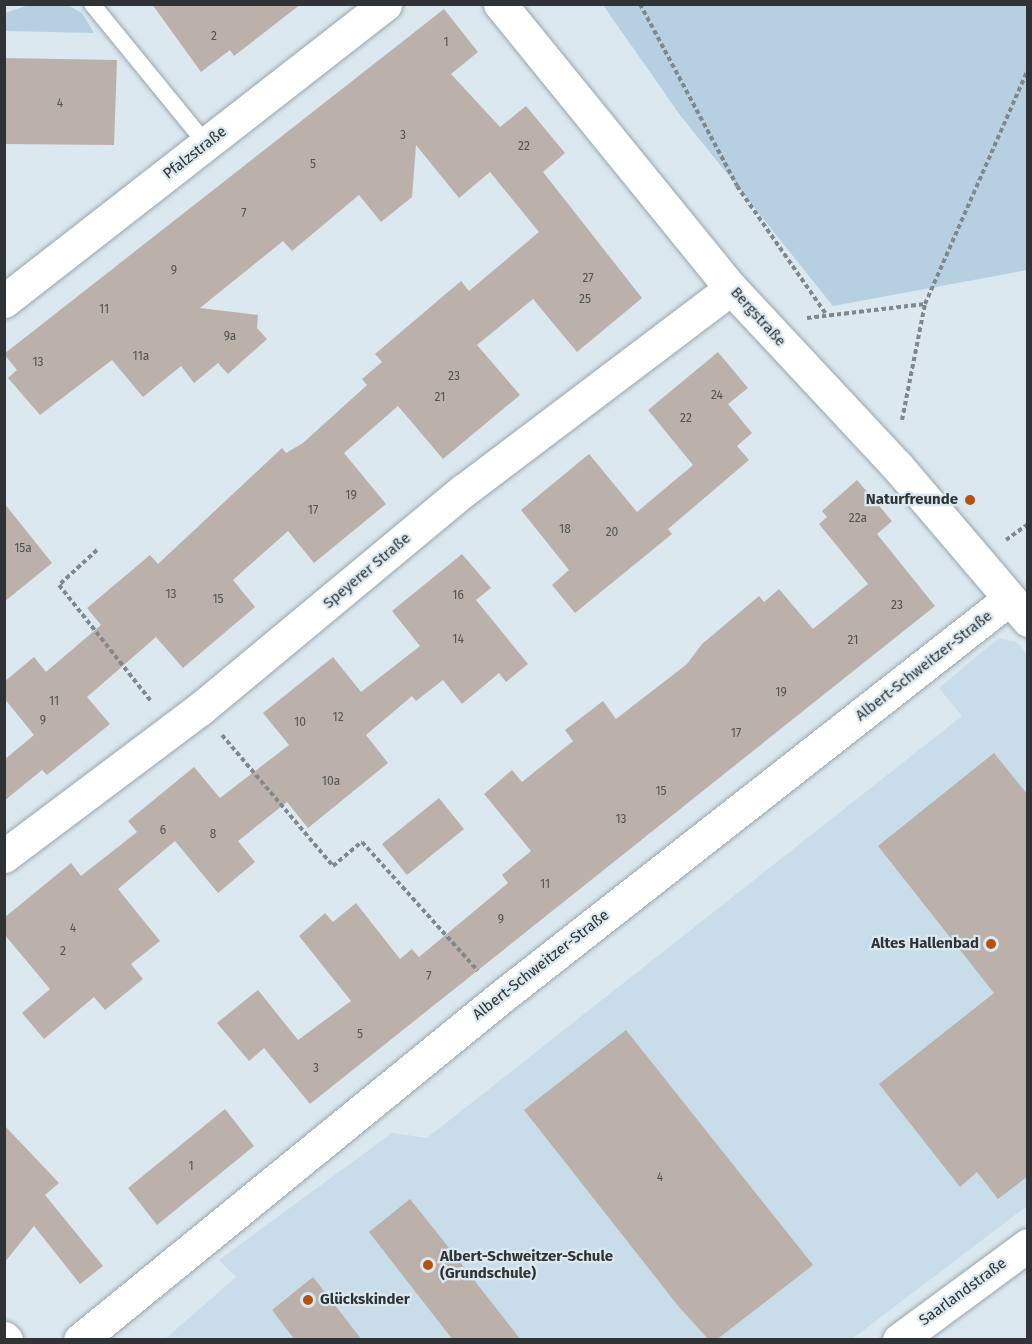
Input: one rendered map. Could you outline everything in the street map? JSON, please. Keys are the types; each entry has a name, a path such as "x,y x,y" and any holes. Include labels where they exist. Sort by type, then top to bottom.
{"street":[{"name":"Pfalzstraße","path":"4,301 385,4"},
{"name":"Bergstraße","path":"500,4 732,288 898,467 1018,610"},
{"name":"Speyerer Straße","path":"4,856 200,709 462,491 732,288"},
{"name":"Albert-Schweitzer-Straße","path":"80,1340 501,997 1018,610"},
{"name":"Saarlandstraße","path":"899,1340 1028,1245"}],"lane":[{"path":"92,4 206,144"}],"path":[{"path":"640,4 737,186 826,314"},
{"path":"898,467 925,304 1028,69"},
{"path":"764,324 826,314 925,304"},
{"path":"1016,532 1028,524"},
{"path":"97,550 59,585 173,730"},
{"path":"200,709 333,866 362,842 501,997"}],"shaded area":[{"path":"66,4 82,13 94,33 5,31 5,13 29,5"},
{"path":"603,5 1027,5 1027,270 833,306 680,115"},
{"path":"999,638 1018,643 1028,657 1027,1206 852,1339 164,1340 236,1277 219,1260 392,1133 427,1138 962,716 939,688"}],"building":[{"path":"152,4 301,4 234,56 230,50 201,72"},
{"path":"444,9 478,52 451,74 500,127 526,106 565,153 543,172 642,298 577,352 533,299 477,345 520,395 443,459 398,406 344,453 386,504 314,563 288,531 233,580 255,607 183,668 156,637 87,697 110,724 47,775 42,770 4,801 4,760 34,735 4,698 4,682 34,657 46,672 101,625 87,608 150,555 158,564 282,448 286,453 303,443 367,385 362,379 382,362 375,354 461,281 469,291 539,232 490,172 459,198 416,145 412,197 381,222 359,195 292,251 283,241 200,308 258,315 257,328 267,339 228,374 218,363 194,383 181,366 143,397 112,360 40,415 8,378 17,370 4,354"},
{"path":"4,58 117,60 114,145 4,144"},
{"path":"718,352 748,388 728,404 752,433 737,446 749,460 668,529 672,534 575,613 552,585 569,570 521,510 589,454 637,512 693,465 648,410"},
{"path":"857,480 892,521 877,534 935,606 310,1104 264,1048 249,1061 217,1023 258,990 298,1040 351,1001 299,936 325,913 333,922 356,903 400,959 412,949 419,957 508,883 502,875 531,851 484,794 512,770 522,782 573,741 565,730 603,701 616,719 687,664 702,644 759,596 764,602 779,589 813,629 868,584 819,524 827,517 822,511"},
{"path":"4,503 52,563 4,602"},
{"path":"462,554 491,588 476,600 528,664 506,682 499,673 462,704 443,680 416,701 412,696 366,735 388,763 308,828 287,802 238,841 255,862 218,893 175,841 118,889 160,941 131,964 143,979 105,1010 94,997 44,1039 22,1013 50,989 4,934 4,918 71,863 81,876 137,832 128,821 194,767 220,798 289,745 263,713 333,657 361,692 420,646 392,611"},
{"path":"994,753 1028,795 1028,1176 998,1199 977,1172 960,1187 879,1084 994,993 878,846"},
{"path":"439,798 464,829 407,875 382,844"},
{"path":"626,1030 813,1265 716,1340 709,1340 679,1307 524,1110"},
{"path":"225,1109 254,1146 157,1225 128,1188"},
{"path":"4,1125 59,1183 45,1195 103,1266 80,1284 34,1226 4,1263"},
{"name":"Albert-Schweitzer-Schule (Grundschule)","path":"410,1199 521,1340 453,1340 369,1232"},
{"name":"Glückskinder","path":"313,1277 362,1340 295,1340 272,1310"}],"place":[{"name":"Naturfreunde","path":"970,500"},
{"name":"Altes Hallenbad","path":"991,944"},
{"name":"Albert-Schweitzer-Schule (Grundschule)","path":"428,1265"},
{"name":"Glückskinder","path":"308,1300"}]}
